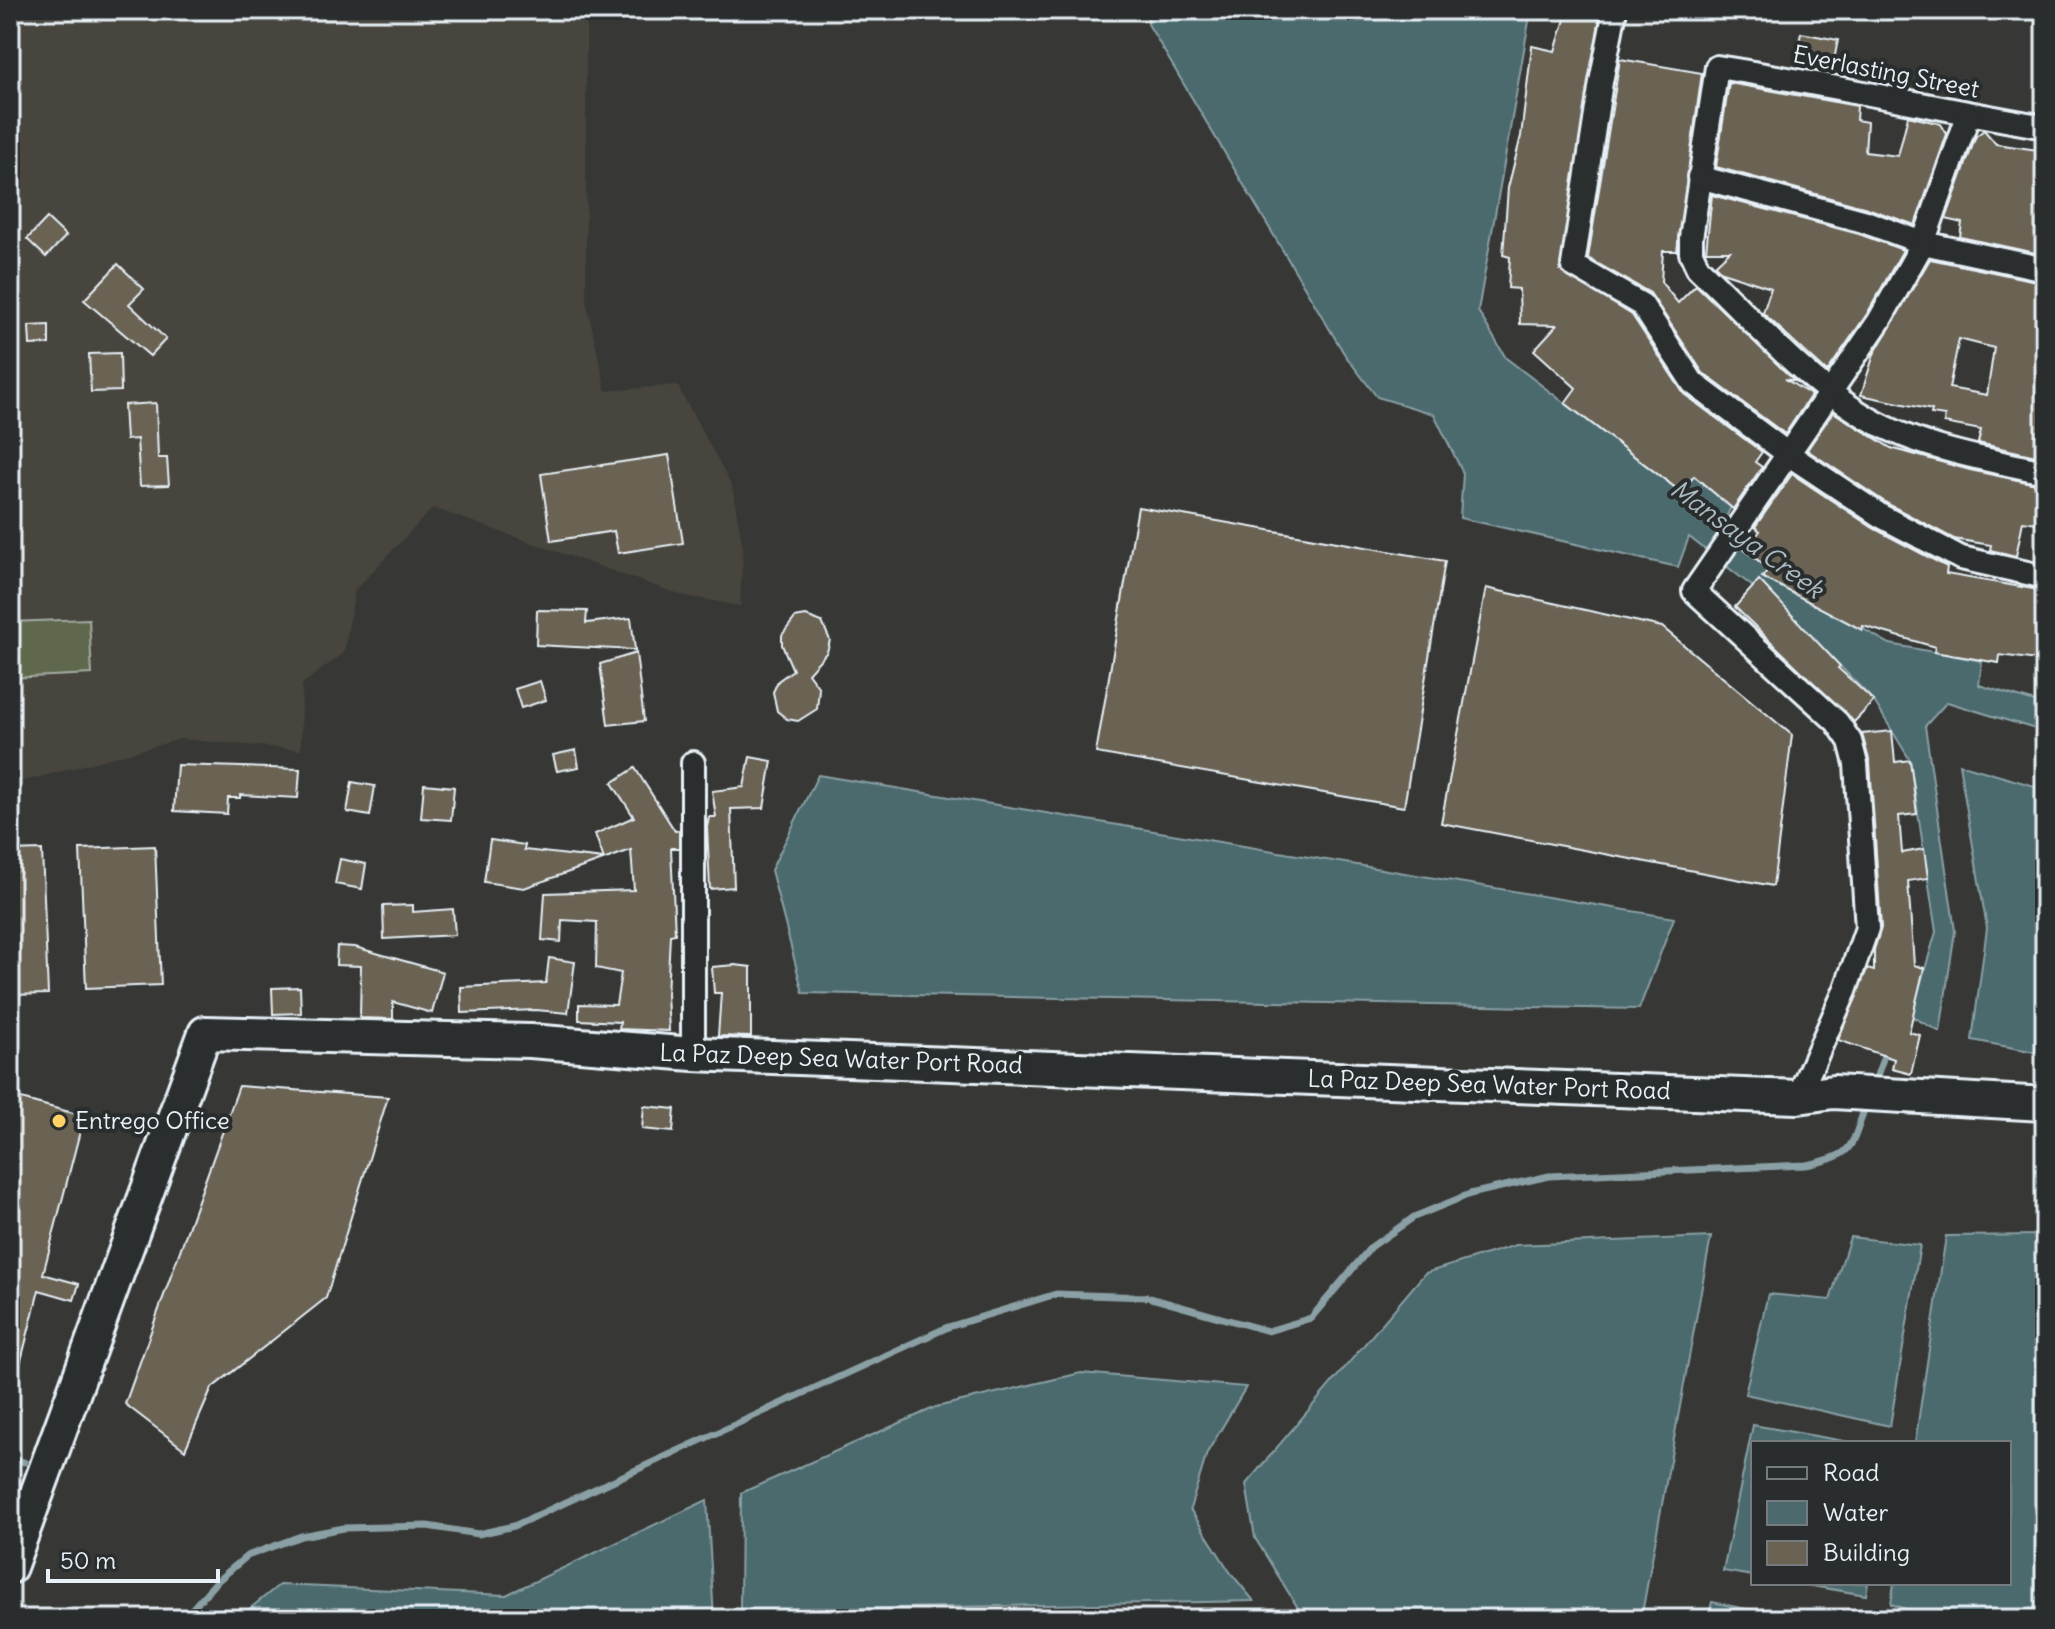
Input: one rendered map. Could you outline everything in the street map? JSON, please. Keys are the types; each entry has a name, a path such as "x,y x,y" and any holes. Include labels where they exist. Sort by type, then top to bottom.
{"main road":[{"name":"La Paz Deep Sea Water Port Road","path":"10,1567 205,1033 530,1041 693,1054 1798,1097 1833,1092 2045,1104"}],"street":[{"path":"1615,10 1573,265 1642,305 1693,383 1788,454 1881,516 1961,558 2045,577"},
{"name":"Everlasting Street","path":"1699,177 1717,67 1835,85 1968,116 2045,127"},
{"path":"1798,1097 1841,1002 1867,928 1856,764 1850,741 1837,722 1694,591 1879,321 1923,243 1968,116"},
{"path":"2045,269 1923,243 1863,221 1699,177 1691,238 1691,253 1698,268 1829,392 1860,413 1898,432 2045,472"},
{"path":"693,763 693,1054"}],"shaded area":[{"path":"10,10 586,10 586,300 606,391 677,385 732,486 743,548 740,606 681,595 433,508 355,590 344,653 302,684 301,750 181,739 10,785"}],"green space":[{"path":"89,619 92,674 10,678 10,622"}],"water":[{"path":"1147,10 1531,10 1478,311 1506,358 1681,492 1694,476 1731,507 1720,530 1801,594 1890,644 1982,661 1979,685 2045,705 2045,732 1947,702 1925,726 1955,931 1940,1032 1911,1016 1936,932 1910,760 1874,701 1753,587 1689,537 1678,567 1460,518 1463,473 1434,414 1377,397 1345,355 1148,24"},
{"path":"1959,764 2045,789 2045,1054 1972,1040 1987,928"},
{"path":"818,775 1674,918 1639,1009 803,993 771,870"},
{"path":"2045,1235 2045,1619 1935,1619 1891,1604 1894,1585 2011,1585 2011,1441 1915,1441 1946,1236"},
{"path":"1711,1237 1641,1619 1325,1619 1301,1613 1255,1538 1246,1484 1425,1273 1516,1245"},
{"path":"1850,1237 1920,1245 1890,1426 1745,1394 1768,1294 1830,1300"},
{"path":"1081,1373 1246,1387 1207,1453 1190,1509 1230,1572 1254,1601 740,1611 741,1493 936,1407"},
{"path":"1753,1425 1844,1441 1751,1441 1751,1576 1723,1571"},
{"path":"707,1500 714,1619 237,1619 279,1585 506,1595"},
{"path":"1806,1585 1868,1585 1866,1595"},
{"path":"1712,1602 1795,1619 1708,1619"}],"building":[{"path":"1568,10 1601,10 1560,270 1632,315 1684,394 1762,452 1755,462 1762,467 1733,509 1694,476 1681,492 1565,403 1576,388 1534,350 1557,325 1520,324 1519,289 1508,288 1510,257 1503,255 1508,188 1521,136 1532,46 1555,51"},
{"path":"1801,33 1838,40 1833,65 1796,57"},
{"path":"1620,59 1702,73 1677,251 1663,251 1661,282 1678,303 1696,285 1795,381 1785,379 1811,395 1785,434 1703,373 1650,293 1588,258"},
{"path":"1729,83 1857,106 1856,120 1867,122 1865,152 1898,156 1908,116 1941,124 1947,134 1915,225 1867,208 1716,167"},
{"path":"1984,130 1996,144 2045,151 2045,255 1960,237 1962,223 1946,219 1976,136"},
{"path":"1712,195 1859,234 1903,250 1867,314 1827,372 1763,313 1771,288 1722,272 1715,265 1730,251 1706,251"},
{"path":"47,218 66,236 46,257 27,239"},
{"path":"1930,259 2045,283 2045,458 1978,443 1981,430 1944,423 1945,416 1931,414 1932,410 1861,395 1874,354","holes":["1959,339 1994,348 1987,395 1949,388"]},
{"path":"118,264 144,289 129,304 166,339 150,356 84,300"},
{"path":"49,325 49,344 30,345 29,326"},
{"path":"120,353 121,391 91,392 89,354"},
{"path":"156,403 158,458 167,458 169,485 140,486 137,439 126,440 124,405"},
{"path":"1833,412 1891,448 1970,470 2045,486 2045,524 2023,521 2016,556 1990,550 1991,545 1954,539 1888,504 1807,450"},
{"path":"669,455 683,543 618,553 614,531 551,541 541,474"},
{"path":"1792,474 1873,528 1947,567 1946,574 2045,591 2045,661 2000,655 1999,663 1934,652 1935,647 1863,626 1862,630 1762,577 1769,569 1745,550 1760,531 1755,527"},
{"path":"1138,507 1445,561 1404,807 1096,753"},
{"path":"1759,580 1840,666 1838,668 1874,701 1854,722 1735,607"},
{"path":"1486,588 1662,627 1792,735 1773,886 1441,823"},
{"path":"537,610 587,611 586,623 631,618 635,650 536,645"},
{"path":"806,616 822,622 830,640 827,652 808,673 819,688 817,709 798,721 787,719 777,711 773,692 778,681 793,670 782,645 782,635 795,618"},
{"path":"636,653 644,721 608,725 600,664"},
{"path":"540,681 546,700 521,708 515,689"},
{"path":"1892,731 1895,762 1910,760 1917,814 1899,816 1902,853 1924,849 1928,878 1908,881 1914,965 1924,968 1909,1032 1920,1035 1911,1074 1892,1069 1894,1059 1838,1040 1867,969 1874,971 1874,950 1881,928 1870,763 1862,734"},
{"path":"576,750 579,767 557,771 553,755"},
{"path":"750,757 772,761 764,808 731,809 734,887 710,889 707,827 709,817 716,817 712,791 744,787"},
{"path":"177,765 300,769 298,798 240,795 240,798 228,798 227,814 174,811"},
{"path":"635,768 675,831 679,830 679,848 671,848 675,934 670,935 669,1031 619,1029 620,1022 579,1020 579,1004 616,1005 621,973 596,968 597,922 562,920 561,942 542,940 545,893 634,890 631,850 524,888 484,882 490,840 525,845 524,850 604,859 595,834 634,817 612,783"},
{"path":"352,782 375,786 370,816 347,812"},
{"path":"424,784 454,787 451,820 421,818"},
{"path":"155,846 161,985 86,988 80,849"},
{"path":"42,850 48,994 10,995 10,851"},
{"path":"340,859 366,864 362,889 335,884"},
{"path":"413,905 413,912 453,909 455,935 384,939 383,906"},
{"path":"337,946 355,947 443,972 432,1013 393,1002 393,1019 360,1018 361,966 336,965"},
{"path":"549,958 575,962 568,1013 536,1010 462,1013 461,987 546,983"},
{"path":"712,967 751,967 751,1037 718,1036 721,993 714,993"},
{"path":"300,987 301,1013 273,1014 272,988"},
{"path":"239,1086 388,1097 326,1298 212,1388 185,1450 125,1404"},
{"path":"10,1096 84,1116 43,1274 79,1284 74,1300 39,1290 16,1380 10,1379"},
{"path":"644,1106 675,1109 673,1132 642,1129"}],"waterway":[{"path":"1873,1087 1886,1050"},
{"path":"183,1619 216,1582 247,1556 301,1536 344,1528 427,1526 478,1534 514,1526 948,1327 1056,1294 1147,1297 1268,1331 1311,1318 1371,1247 1414,1217 1470,1194 1549,1176 1806,1165 1835,1157 1849,1147 1867,1102"},
{"path":"10,1458 24,1462"}],"place":[{"name":"Entrego Office","path":"59,1121"}],"water label":[{"name":"Mansaya Creek","path":"1747,539"}]}
